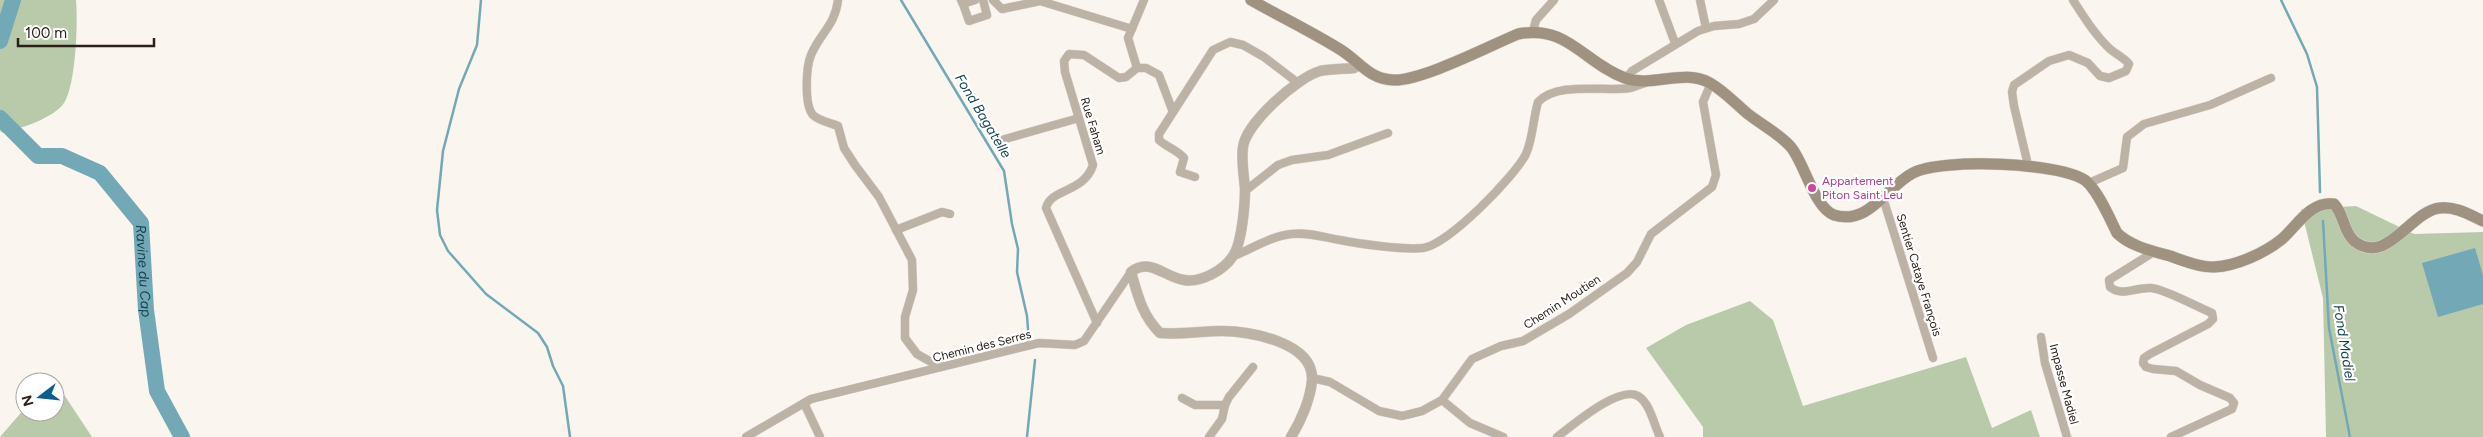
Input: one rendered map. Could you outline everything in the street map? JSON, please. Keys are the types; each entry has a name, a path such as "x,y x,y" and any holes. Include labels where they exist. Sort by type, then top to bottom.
{"main road":[{"path":"1251,0 1343,51 1372,76 1383,79 1410,78 1518,34 1533,31 1543,31 1562,39 1602,68 1626,78 1656,79 1694,76 1711,83 1791,147 1822,206 1832,214 1846,217 1874,207 1902,179 1915,171 1933,166 2028,166 2059,171 2089,183 2117,233 2123,238 2151,250 2204,266 2225,265 2270,247 2282,239 2303,217 2324,204 2334,204 2338,208 2349,235 2355,242 2370,247 2387,244 2417,217 2439,208 2458,210 2483,222"}],"street":[{"path":"838,0 836,15 811,56 807,96 808,108 814,117 838,126 844,148 854,165 879,196 912,260 913,290 905,318 905,338 917,354 940,367"},
{"path":"976,0 962,2 970,21 987,15 983,0"},
{"path":"992,0 1002,9 1040,1 1132,29"},
{"path":"1144,0 1128,38 1137,68 1146,68 1159,75 1173,112"},
{"path":"1533,31 1536,20 1554,0"},
{"path":"1659,0 1675,44"},
{"path":"1700,0 1706,28"},
{"path":"1626,78 1632,71 1675,44 1706,28 1739,24 1754,19 1774,0"},
{"path":"2028,166 2014,106 2012,92 2014,85 2048,61 2069,55 2088,63 2100,76 2109,78 2126,71 2129,64 2123,56 2111,50 2090,26 2073,0"},
{"path":"1196,177 1180,172 1184,158 1176,150 1159,140 1159,134 1213,50 1230,42 1242,45 1264,57 1298,83"},
{"name":"Rue Faham","path":"1097,323 1046,208 1047,202 1080,184 1090,174 1093,165 1092,156 1065,72 1064,60 1068,54 1084,55 1119,78 1126,78 1137,68"},
{"path":"1234,256 1240,234 1245,192 1242,147 1247,134 1258,119 1298,83 1320,72 1358,65"},
{"path":"2089,183 2123,168 2127,137 2144,124 2210,105 2270,78"},
{"path":"1291,437 1303,411 1312,378 1305,359 1290,347 1256,334 1221,331 1183,335 1160,333 1148,322 1140,304 1131,272 1138,267 1148,265 1184,280 1197,279 1212,274 1234,256 1289,234 1309,233 1342,241 1424,248 1444,240 1517,169 1526,153 1538,102 1543,97 1576,88 1630,88 1656,79"},
{"name":"Chemin Moutien","path":"1312,378 1330,382 1379,411 1402,416 1422,411 1442,400 1472,359 1500,346 1523,340 1569,314 1627,273 1637,262 1651,234 1712,187 1716,175 1703,102 1711,83"},
{"path":"998,140 1079,118"},
{"path":"1245,192 1278,165 1292,160 1328,155 1388,133"},
{"name":"Sentier Cataye François","path":"1883,198 1933,358"},
{"path":"896,230 942,212 950,214"},
{"path":"2151,250 2149,255 2109,280 2110,287 2115,291 2151,288 2212,313 2213,319 2208,324 2150,354 2144,358 2143,363 2146,367 2153,369 2176,371 2200,385 2230,398 2234,403 2232,409 2171,437"},
{"name":"Chemin des Serres","path":"746,437 811,399 1039,343 1075,345 1084,341 1131,272"},
{"name":"Impasse Madiel","path":"2041,336 2045,363 2067,437"},
{"path":"1209,437 1222,419 1225,404 1253,367"},
{"path":"1557,437 1604,404 1627,394 1638,396 1647,406 1660,437"},
{"path":"1182,398 1195,405 1225,404"},
{"path":"1442,400 1470,423 1503,437"},
{"path":"804,403 820,437"}],"green space":[{"path":"0,0 76,0 77,10 74,68 64,103 45,118 3,133 0,131"},
{"path":"2356,206 2414,234 2483,232 2483,437 2326,437 2323,298 2301,209"},
{"path":"1750,301 1773,320 1803,406 1966,357 1992,428 2031,410 2040,437 1703,437 1703,427 1646,348 1686,325"},
{"path":"65,396 92,437 0,437 15,420 15,422 65,422"}],"water":[{"path":"2475,248 2483,275 2483,304 2438,317 2422,263"}],"waterway":[{"name":"Ravine du Cap","path":"0,41 13,0"},
{"path":"481,0 477,45 459,89 443,151 437,210 440,235 448,251 486,294 538,333 547,347 553,366 563,386 570,437"},
{"name":"Fond Bagatelle","path":"901,0 1004,171 1018,249 1017,272 1027,316 1029,342"},
{"name":"Fond Madiel","path":"2281,0 2307,54 2317,87 2320,192"},
{"name":"Ravine du Cap","path":"0,118 38,156 62,156 100,173 141,223 146,310 157,391 182,437"},
{"name":"Fond Madiel","path":"2323,221 2329,328 2350,437"},
{"name":"Fond Bagatelle","path":"1027,437 1035,360"}],"place":[{"name":"Appartement Piton Saint Leu","path":"1812,188"}]}
